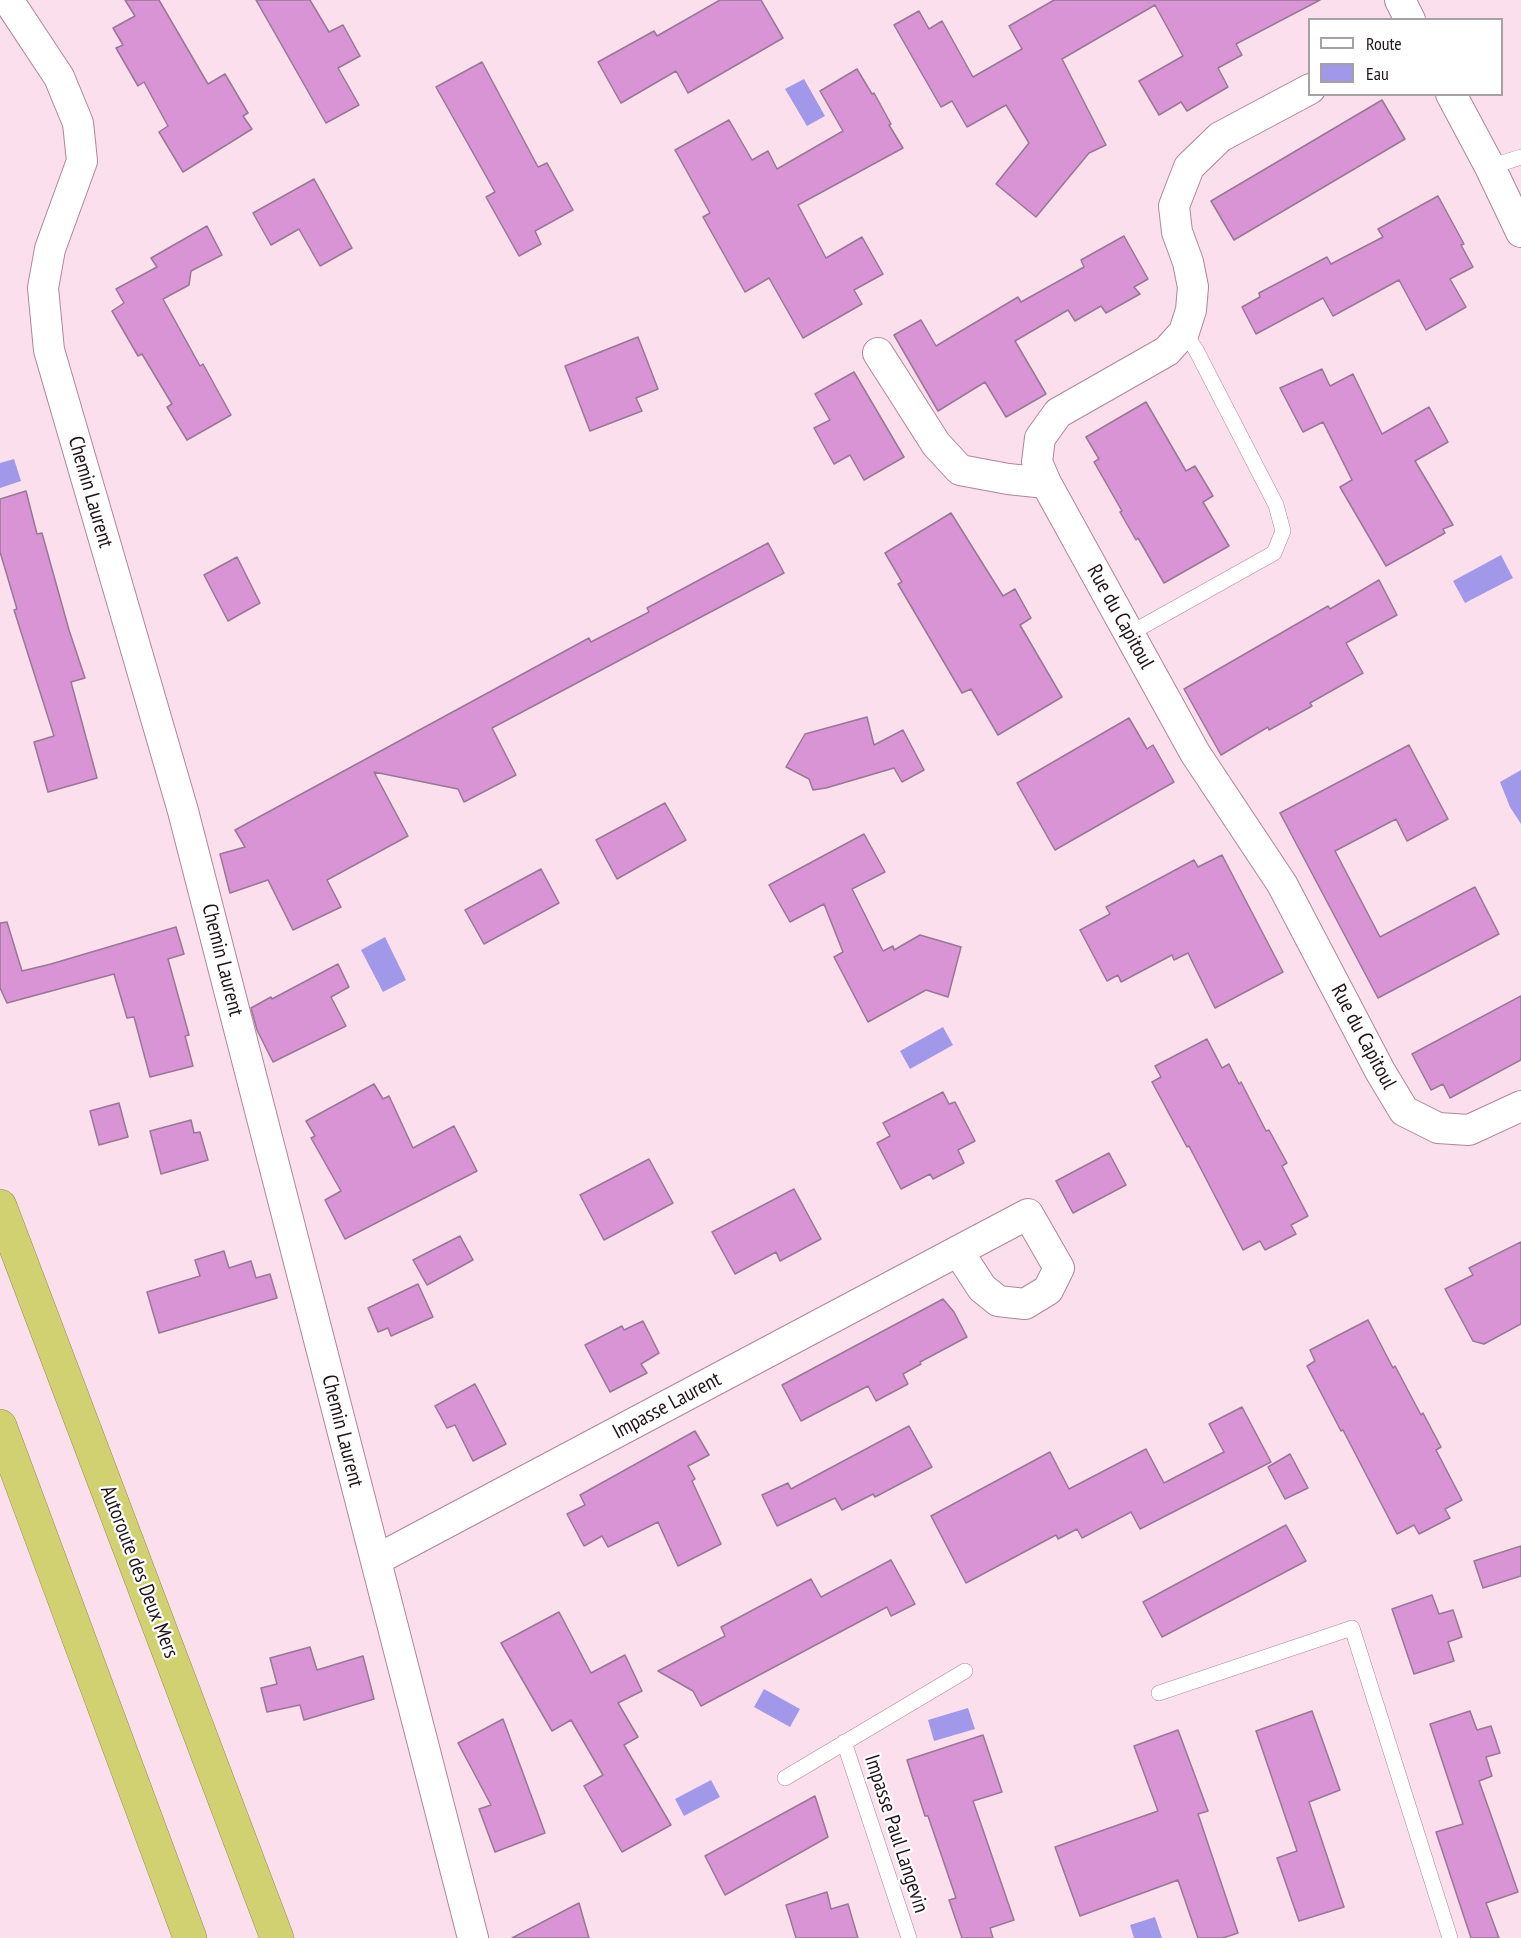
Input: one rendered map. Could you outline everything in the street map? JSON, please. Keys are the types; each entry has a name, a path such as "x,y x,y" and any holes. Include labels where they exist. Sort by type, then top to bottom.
{"highway":[{"name":"Autoroute des Deux Mers","path":"0,1206 277,1938"},
{"path":"0,1426 190,1938"}],"street":[{"name":"Chemin Laurent","path":"8,0 59,77 78,123 82,162 50,249 44,288 49,350 183,811 473,1938"},
{"path":"1400,0 1409,18"},
{"name":"Rue du Capitoul","path":"1308,90 1220,137 1189,166 1174,206 1177,232 1188,262 1193,287 1191,310 1184,332 1167,351 1058,413 1040,438 1037,462 1046,483 1195,753 1282,884 1380,1071 1404,1111 1438,1128 1469,1130 1521,1106"},
{"path":"1452,96 1521,232"},
{"path":"878,352 936,444 960,470 1046,483"},
{"name":"Impasse Laurent","path":"376,1560 958,1251"}],"lane":[{"path":"1490,167 1521,157"},
{"path":"1130,633 1274,552 1283,531 1276,505 1196,350 1184,332"},
{"path":"1159,1693 1352,1628 1450,1938"},
{"name":"Impasse Paul Langevin","path":"785,1778 965,1671"},
{"name":"Impasse Paul Langevin","path":"844,1742 909,1938"}],"water":[{"path":"804,79 825,116 807,126 785,89"},
{"path":"14,459 21,481 0,488 0,463"},
{"path":"1501,555 1513,578 1465,603 1453,581"},
{"path":"1521,770 1521,824 1510,807 1500,782"},
{"path":"385,937 406,980 383,992 361,950"},
{"path":"943,1027 953,1045 910,1069 900,1051"},
{"path":"764,1689 800,1709 790,1727 754,1707"},
{"path":"968,1708 975,1729 934,1741 928,1720"},
{"path":"711,1780 720,1797 684,1816 675,1799"},
{"path":"1155,1917 1162,1938 1134,1938 1130,1925"}],"building":[{"path":"125,0 159,0 208,84 225,74 248,113 243,116 252,129 183,172 159,132 168,126 144,82 138,86 116,48 123,45 113,28 135,16"},
{"path":"256,0 310,0 329,32 343,25 360,56 338,68 359,105 326,123"},
{"path":"720,0 761,0 783,38 688,93 676,71 621,103 598,62 654,31 657,36"},
{"path":"1054,0 1320,0 1236,44 1242,55 1218,68 1228,87 1187,111 1181,102 1159,115 1139,81 1183,56 1155,5 1062,59 1106,145 1089,153 1036,217 996,184 1029,143 1006,105 967,127 952,101 941,107 894,25 919,11 929,29 942,21 973,77 1022,49 1009,26"},
{"path":"482,62 538,167 547,163 573,210 535,231 541,244 519,256 486,197 495,192 436,87"},
{"path":"857,69 872,94 874,93 903,148 798,205 826,258 862,237 883,274 854,290 862,304 803,338 769,278 745,292 703,217 710,213 675,150 729,120 752,160 768,151 777,169 843,131 820,91"},
{"path":"1382,100 1405,139 1234,240 1211,201"},
{"path":"314,179 352,248 320,266 299,229 271,245 253,213"},
{"path":"1438,196 1464,244 1461,245 1473,267 1450,279 1466,307 1426,330 1399,280 1333,316 1323,298 1256,334 1242,307 1260,297 1259,293 1327,257 1331,264 1383,237 1378,229"},
{"path":"207,226 222,255 191,271 189,285 163,299 200,366 203,364 231,415 187,440 167,407 172,404 142,354 138,356 112,311 124,303 116,289 157,267 151,258"},
{"path":"1124,236 1148,279 1134,287 1140,294 1106,313 1101,306 1075,321 1068,310 1015,341 1046,394 1006,417 985,382 938,411 894,335 921,320 936,346 1018,297 1021,302 1084,267 1081,260"},
{"path":"638,337 658,389 636,398 642,411 590,431 565,366"},
{"path":"1322,369 1330,386 1353,374 1382,434 1429,407 1448,442 1415,461 1453,525 1443,529 1445,533 1386,566 1340,487 1352,480 1323,422 1303,432 1280,388"},
{"path":"854,372 904,457 864,480 850,455 834,464 814,428 830,420 815,394"},
{"path":"1146,402 1186,471 1195,466 1213,496 1203,502 1229,546 1164,583 1120,512 1122,511 1094,462 1099,459 1086,437"},
{"path":"26,491 37,534 42,533 85,678 71,682 97,778 48,792 34,742 54,736 14,610 17,609 0,552 0,499"},
{"path":"951,513 1003,596 1015,589 1031,618 1020,625 1062,697 998,735 971,689 962,693 898,584 902,582 885,553"},
{"path":"768,543 784,573 492,728 516,775 464,802 458,789 374,772 408,836 327,880 341,907 293,930 268,880 230,893 220,854 245,847 235,830 589,638 591,642 649,612 647,608"},
{"path":"237,557 260,603 228,621 204,575"},
{"path":"1379,580 1397,615 1346,643 1363,673 1310,703 1312,706 1269,730 1268,727 1221,755 1184,689 1328,606 1330,609"},
{"path":"867,717 874,745 903,730 924,770 902,782 894,768 813,790 809,779 786,767 805,734"},
{"path":"1129,718 1147,749 1153,745 1174,782 1055,850 1017,783"},
{"path":"1409,745 1448,819 1407,841 1396,819 1335,851 1380,937 1475,887 1499,934 1378,998 1280,813"},
{"path":"665,803 686,840 617,879 596,840"},
{"path":"864,834 885,872 852,889 883,951 893,946 894,950 920,935 961,947 948,997 926,990 868,1022 834,957 843,952 824,904 790,922 769,885"},
{"path":"1222,855 1283,972 1215,1008 1188,953 1174,960 1172,955 1121,982 1118,975 1107,981 1080,930 1110,914 1106,907 1194,860 1198,867"},
{"path":"541,869 559,903 484,944 465,910"},
{"path":"7,922 22,971 176,927 184,954 168,959 189,1035 185,1036 193,1066 150,1077 134,1017 127,1018 114,974 7,1003 0,988 0,923"},
{"path":"338,964 349,987 331,997 346,1026 273,1062 257,1030 251,1008"},
{"path":"1521,996 1521,1060 1450,1098 1443,1084 1431,1090 1412,1054"},
{"path":"1207,1039 1222,1068 1229,1064 1239,1084 1241,1082 1266,1131 1269,1130 1287,1163 1282,1166 1308,1216 1291,1225 1296,1234 1265,1250 1260,1241 1243,1250 1189,1146 1187,1147 1152,1082 1161,1077 1155,1066"},
{"path":"374,1084 383,1099 389,1096 413,1148 454,1126 477,1171 345,1239 325,1200 341,1191 311,1138 315,1136 306,1121"},
{"path":"943,1092 949,1104 955,1102 975,1141 958,1150 964,1163 933,1179 930,1174 901,1189 877,1143 890,1136 883,1123"},
{"path":"119,1103 128,1137 99,1145 90,1111"},
{"path":"191,1120 194,1133 200,1132 208,1160 161,1174 150,1131"},
{"path":"1109,1153 1126,1185 1073,1213 1056,1181"},
{"path":"649,1159 673,1203 604,1240 580,1195"},
{"path":"794,1189 821,1239 780,1261 776,1252 735,1274 712,1232"},
{"path":"460,1236 473,1260 427,1285 413,1260"},
{"path":"1521,1242 1521,1324 1484,1344 1473,1341 1445,1289 1473,1275 1469,1268"},
{"path":"224,1251 229,1268 251,1261 256,1278 270,1274 277,1298 159,1333 147,1292 200,1276 195,1260"},
{"path":"418,1284 433,1317 391,1336 388,1328 378,1332 368,1308"},
{"path":"943,1299 954,1312 967,1337 920,1362 921,1364 903,1374 908,1384 876,1401 868,1386 801,1421 782,1385"},
{"path":"1368,1320 1393,1368 1395,1366 1441,1447 1436,1450 1462,1500 1445,1509 1450,1518 1419,1534 1414,1525 1397,1534 1307,1366 1315,1361 1310,1350"},
{"path":"643,1321 659,1353 641,1364 647,1373 610,1392 585,1345 622,1326 624,1330"},
{"path":"475,1384 506,1444 473,1461 455,1425 447,1428 435,1406"},
{"path":"1242,1407 1271,1462 1140,1529 1131,1512 1082,1538 1077,1529 1058,1539 1056,1535 966,1583 931,1516 1050,1452 1069,1489 1146,1449 1164,1483 1224,1452 1209,1424"},
{"path":"909,1426 932,1467 875,1497 873,1494 842,1510 835,1498 777,1526 762,1495 788,1483 791,1489"},
{"path":"695,1431 709,1455 688,1466 695,1479 692,1481 721,1544 678,1566 658,1522 608,1547 602,1536 584,1546 567,1514 585,1505 580,1495"},
{"path":"1290,1454 1308,1488 1285,1499 1268,1467"},
{"path":"1286,1525 1306,1561 1162,1637 1143,1602"},
{"path":"1521,1546 1521,1576 1483,1588 1474,1561"},
{"path":"891,1560 915,1604 891,1616 887,1607 701,1706 693,1691 658,1671 725,1636 721,1627 811,1579 821,1597"},
{"path":"1432,1595 1439,1614 1453,1610 1462,1637 1448,1642 1454,1661 1414,1674 1392,1609"},
{"path":"559,1612 591,1673 625,1655 642,1691 618,1703 638,1737 624,1745 671,1825 622,1852 584,1786 603,1775 571,1720 552,1731 501,1643"},
{"path":"310,1647 317,1670 363,1656 374,1699 304,1720 300,1705 267,1712 261,1688 277,1684 270,1658"},
{"path":"1312,1711 1340,1790 1309,1802 1344,1907 1299,1921 1277,1858 1297,1851 1256,1731"},
{"path":"1470,1711 1477,1730 1491,1726 1500,1753 1486,1757 1492,1776 1479,1781 1518,1892 1486,1903 1499,1938 1471,1938 1436,1832 1463,1824 1430,1724"},
{"path":"503,1719 545,1833 495,1852 479,1809 491,1805 458,1743"},
{"path":"1178,1730 1208,1811 1198,1814 1238,1933 1223,1938 1198,1938 1178,1880 1080,1916 1055,1847 1158,1811 1134,1746"},
{"path":"983,1735 1002,1792 973,1801 1014,1920 990,1928 993,1938 962,1938 949,1900 956,1898 907,1760"},
{"path":"815,1796 828,1837 725,1895 705,1856"},
{"path":"827,1892 831,1909 848,1904 858,1938 796,1938 786,1905"},
{"path":"579,1903 589,1938 512,1938"}]}
